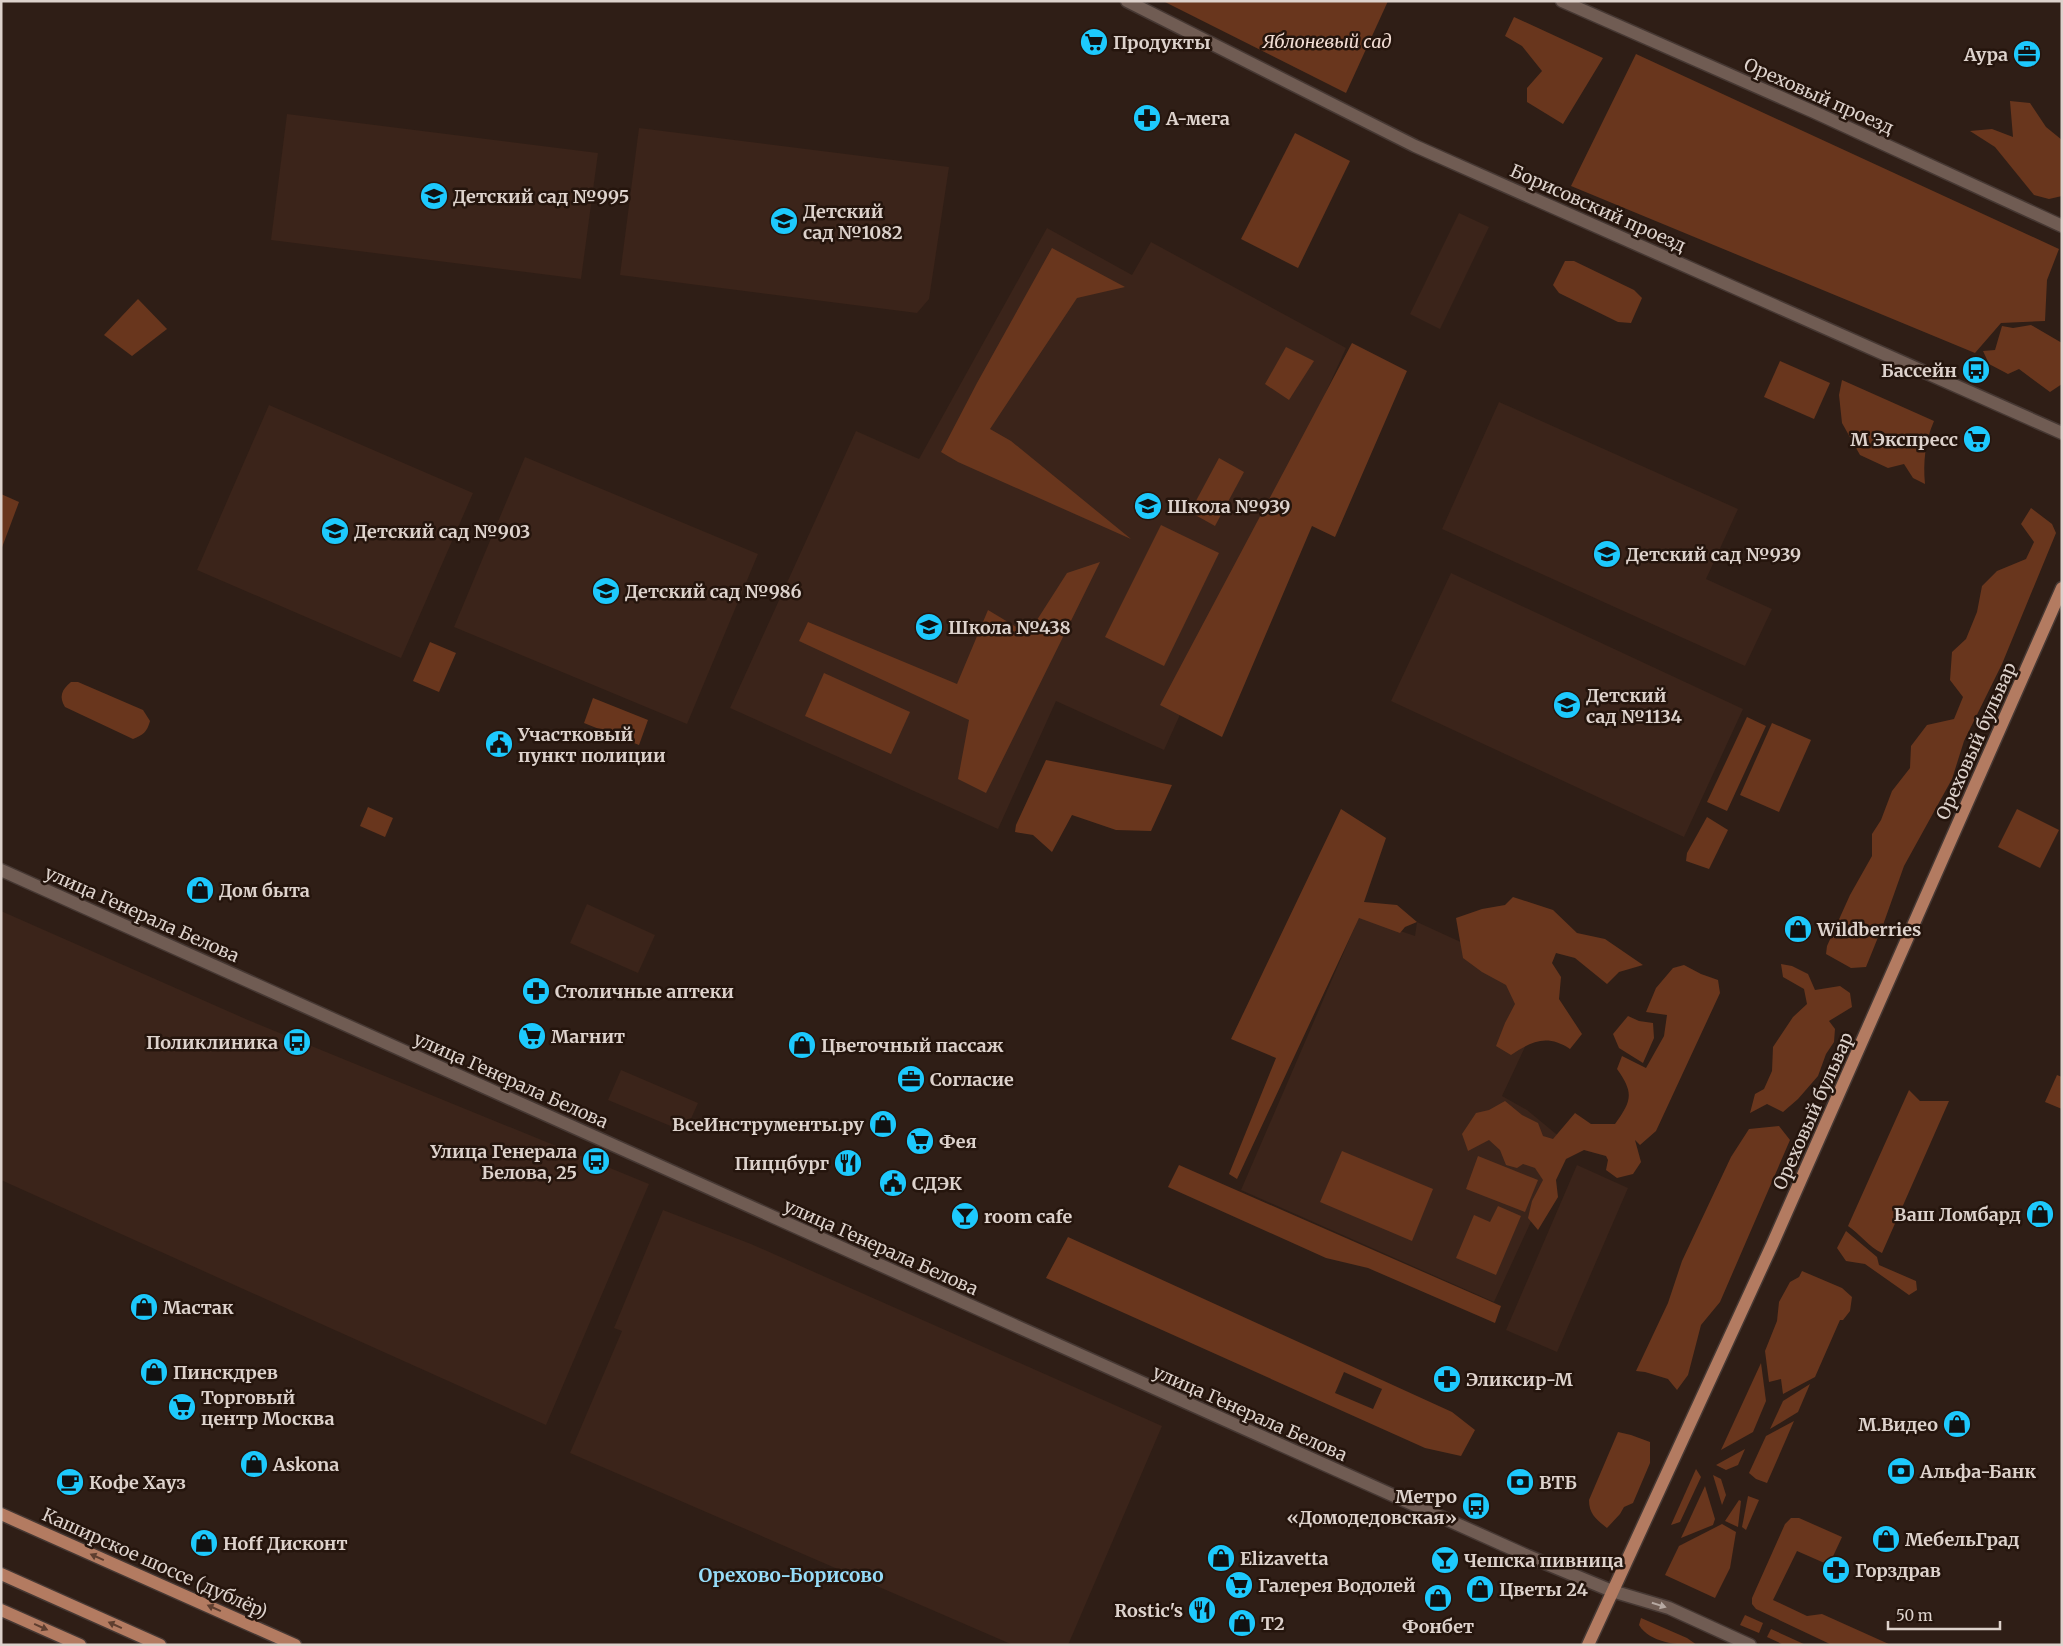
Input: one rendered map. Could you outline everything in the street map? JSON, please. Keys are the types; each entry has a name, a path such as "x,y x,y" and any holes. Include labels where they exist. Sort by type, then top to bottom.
{"main road":[{"name":"Ореховый бульвар","path":"1588,1645 1780,1227 2062,588"},
{"name":"Каширское шоссе (дублёр)","path":"1,1514 295,1645"},
{"path":"1,1574 160,1645"},
{"path":"1,1610 80,1645"}],"street":[{"name":"Борисовский проезд","path":"1127,1 1416,146 2062,433"},
{"name":"Ореховый проезд","path":"1562,1 1814,112 2062,226"},
{"name":"улица Генерала Белова","path":"1,870 1219,1419 1528,1556 1612,1591 1669,1608 1750,1645"}],"shaded area":[{"name":"Детский сад №995","path":"287,114 598,153 581,279 271,240"},
{"name":"Детский сад №1082","path":"639,128 949,167 929,299 917,313 620,275"},
{"path":"1459,213 1489,227 1440,329 1410,314"},
{"path":"1047,228 1132,275 1151,242 1346,348 1164,750 1056,701 998,829 730,708 856,431 919,459"},
{"name":"Детский сад №939","path":"1499,402 1738,509 1706,579 1772,609 1745,666 1442,529"},
{"name":"Детский сад №903","path":"269,405 473,493 401,658 197,570"},
{"name":"Детский сад №986","path":"525,457 758,554 687,724 454,627"},
{"name":"Детский сад №1134","path":"1451,573 1743,709 1684,837 1391,701"},
{"path":"587,904 655,935 638,973 570,943"},
{"path":"1,911 248,1020 649,1184 546,1425 1,1180"},
{"path":"1359,917 1415,936 1417,922 1554,985 1502,1096 1527,1110 1567,1143 1494,1302 1241,1190"},
{"path":"621,1070 698,1103 685,1132 608,1100"},
{"path":"1577,1165 1628,1188 1557,1352 1506,1330"},
{"path":"663,1210 751,1244 1162,1426 1068,1645 1013,1645 570,1453 622,1331 614,1328"}],"green space":[{"name":"Яблоневый сад","path":"1163,1 1388,1 1346,93"},
{"path":"1514,17 1603,58 1563,124 1527,102 1527,88 1542,71 1522,46 1505,36"},
{"path":"1636,54 2059,249 2047,280 2045,321 2001,323 1975,353 1571,186"},
{"path":"2010,101 2030,103 2046,127 2062,140 2062,196 2049,199 2034,195 1995,147 1970,131 1992,129 2013,137"},
{"path":"1295,133 1350,161 1298,268 1241,239"},
{"path":"1052,248 1125,287 1077,298 990,429 1011,441 1131,539 958,462 941,452"},
{"path":"1565,261 1574,261 1634,290 1642,298 1631,323 1618,322 1559,293 1553,285"},
{"path":"138,299 167,329 132,356 104,335"},
{"path":"2031,325 2062,343 2062,384 2050,392 2019,369 2008,374 1989,364 1983,351 1995,350 2002,326 2013,328"},
{"path":"1352,343 1407,371 1335,537 1312,526 1222,737 1160,705"},
{"path":"1286,347 1314,361 1289,400 1265,384"},
{"path":"1780,361 1830,383 1814,419 1764,397"},
{"path":"1842,380 1934,421 1925,452 1925,484 1913,478 1904,464 1888,468 1860,455 1842,423 1839,395"},
{"path":"1219,458 1244,472 1215,526 1190,512"},
{"path":"1,494 19,502 1,550"},
{"path":"2031,508 2052,524 2056,533 2002,664 1964,741 1952,779 1904,866 1866,967 1851,968 1826,954 1827,946 1850,895 1872,856 1872,834 1881,820 1892,791 1910,768 1911,746 1927,725 1954,719 1963,697 1950,680 1952,652 1966,639 1977,612 1982,586 1997,571 2026,559 2034,542 2021,524"},
{"path":"1161,525 1219,553 1164,666 1105,637"},
{"path":"1100,562 986,793 958,779 969,720 799,641 808,622 957,684 988,610 1028,634 1067,573"},
{"path":"430,642 456,653 439,692 413,681"},
{"path":"824,673 910,712 891,754 805,716"},
{"path":"71,682 78,682 143,710 150,721 146,730 133,739 65,707 62,694"},
{"path":"593,698 648,720 639,745 584,723"},
{"path":"1747,717 1766,726 1727,811 1707,802"},
{"path":"1772,723 1811,740 1779,812 1740,795"},
{"path":"1046,760 1172,785 1151,831 1116,830 1072,815 1052,852 1033,835 1015,832 1016,825"},
{"path":"368,807 393,818 385,837 360,826"},
{"path":"1341,809 1386,838 1364,902 1397,905 1417,922 1405,927 1400,933 1359,918 1237,1179 1229,1174 1276,1058 1231,1039"},
{"path":"2017,809 2059,830 2040,868 1998,847"},
{"path":"1707,817 1728,830 1709,869 1686,861 1687,853"},
{"path":"1513,897 1553,910 1577,933 1605,939 1643,965 1619,972 1607,984 1575,958 1556,953 1552,963 1561,977 1559,999 1582,1034 1570,1049 1562,1044 1540,1041 1526,1046 1511,1055 1496,1046 1515,1004 1506,985 1482,972 1463,958 1456,918 1482,909 1505,905"},
{"path":"1781,964 1792,966 1808,974 1815,990 1840,986 1850,993 1852,1007 1829,1021 1835,1029 1834,1042 1826,1054 1818,1076 1798,1099 1783,1112 1767,1104 1750,1113 1755,1094 1764,1089 1772,1071 1773,1047 1793,1017 1807,1004 1804,989 1783,977"},
{"path":"1684,965 1718,980 1720,993 1656,1131 1640,1145 1635,1140 1641,1162 1633,1174 1617,1178 1606,1170 1608,1160 1606,1156 1584,1150 1566,1159 1556,1180 1558,1197 1538,1230 1528,1218 1532,1201 1543,1180 1535,1168 1523,1164 1517,1168 1506,1165 1500,1150 1489,1140 1468,1151 1462,1134 1476,1113 1489,1110 1505,1101 1522,1115 1538,1123 1543,1136 1553,1139 1575,1113 1591,1124 1615,1124 1625,1109 1629,1096 1626,1084 1617,1069 1622,1056 1646,1068 1664,1036 1667,1015 1646,1012 1656,988 1673,968"},
{"path":"1628,1016 1639,1021 1653,1023 1654,1038 1643,1063 1619,1048 1613,1034"},
{"path":"2057,1075 2062,1077 2062,1109 2045,1102"},
{"path":"1909,1090 1920,1101 1949,1101 1882,1253 1848,1226"},
{"path":"1779,1126 1790,1140 1720,1302 1701,1325 1688,1375 1677,1390 1668,1379 1636,1371 1668,1303 1682,1261 1731,1157 1749,1129"},
{"path":"1342,1151 1433,1189 1412,1241 1320,1202"},
{"path":"1478,1156 1538,1180 1525,1212 1466,1189"},
{"path":"1179,1165 1501,1306 1495,1323 1368,1268 1326,1258 1168,1187"},
{"path":"1498,1206 1521,1216 1496,1275 1456,1258 1474,1215 1490,1222"},
{"path":"1846,1231 1877,1257 1879,1265 1916,1281 1917,1290 1909,1295 1865,1264 1846,1261 1837,1248"},
{"path":"1068,1237 1452,1412 1475,1430 1461,1456 1425,1448 1046,1278","holes":["1344,1372 1382,1389 1373,1409 1335,1393"]},
{"path":"1802,1271 1842,1288 1852,1297 1850,1311 1843,1320 1840,1320 1815,1377 1783,1394 1781,1379 1769,1382 1765,1351 1777,1321 1779,1302 1790,1282 1799,1277"},
{"path":"1761,1363 1766,1401 1753,1432 1721,1450"},
{"path":"1810,1384 1798,1412 1770,1429 1783,1401"},
{"path":"1794,1421 1767,1483 1756,1479 1749,1473 1766,1436"},
{"path":"1618,1432 1650,1442 1650,1463 1633,1503 1624,1507 1607,1528 1594,1516 1590,1509 1589,1500"},
{"path":"1745,1449 1738,1465 1726,1470 1716,1465"},
{"path":"1696,1469 1701,1477 1680,1522 1671,1525"},
{"path":"1713,1475 1721,1479 1726,1495 1722,1505"},
{"path":"1705,1486 1715,1519 1713,1525 1681,1538"},
{"path":"1748,1496 1759,1500 1746,1530 1742,1527"},
{"path":"1739,1500 1741,1501 1738,1527 1725,1521"},
{"path":"1791,1518 1799,1518 1842,1537 1829,1565 1797,1551 1773,1600 1807,1616 1822,1614 1891,1645 1832,1645 1756,1609 1752,1604 1752,1598 1785,1524"},
{"path":"1722,1524 1736,1532 1730,1568 1715,1598 1665,1575 1679,1546"},
{"path":"1745,1615 1763,1623 1759,1633 1740,1625"},
{"path":"1641,1618 1687,1638 1697,1645 1665,1642 1650,1636 1639,1625"},
{"path":"1771,1629 1806,1645 1784,1645 1767,1637"}],"place":[{"name":"Продукты","path":"1094,42"},
{"name":"Аура","path":"2027,54"},
{"name":"А-мега","path":"1147,118"},
{"name":"Детский сад №995","path":"434,196"},
{"name":"Детский сад №1082","path":"784,221"},
{"name":"Бассейн","path":"1976,370"},
{"name":"М Экспресс","path":"1977,439"},
{"name":"Школа №939","path":"1148,506"},
{"name":"Детский сад №903","path":"335,531"},
{"name":"Детский сад №939","path":"1607,554"},
{"name":"Детский сад №986","path":"606,591"},
{"name":"Школа №438","path":"929,627"},
{"name":"Детский сад №1134","path":"1567,705"},
{"name":"Участковый пункт полиции","path":"499,744"},
{"name":"Дом быта","path":"200,890"},
{"name":"Wildberries","path":"1798,929"},
{"name":"Столичные аптеки","path":"536,991"},
{"name":"Магнит","path":"532,1036"},
{"name":"Поликлиника","path":"297,1042"},
{"name":"Цветочный пассаж","path":"802,1045"},
{"name":"Согласие","path":"911,1079"},
{"name":"ВсеИнструменты.ру","path":"883,1124"},
{"name":"Фея","path":"920,1141"},
{"name":"Улица Генерала Белова, 25","path":"596,1161"},
{"name":"Пиццбург","path":"848,1163"},
{"name":"СДЭК","path":"893,1183"},
{"name":"Ваш Ломбард","path":"2040,1214"},
{"name":"room cafe","path":"965,1216"},
{"name":"Мастак","path":"144,1307"},
{"name":"Пинскдрев","path":"154,1372"},
{"name":"Эликсир-М","path":"1447,1379"},
{"name":"Торговый центр Москва","path":"182,1407"},
{"name":"М.Видео","path":"1957,1424"},
{"name":"Askona","path":"254,1464"},
{"name":"Альфа-Банк","path":"1901,1471"},
{"name":"Кофе Хауз","path":"70,1482"},
{"name":"ВТБ","path":"1520,1482"},
{"name":"Метро «Домодедовская»","path":"1476,1506"},
{"name":"МебельГрад","path":"1886,1539"},
{"name":"Hoff Дисконт","path":"204,1543"},
{"name":"Elizavetta","path":"1221,1558"},
{"name":"Чешска пивница","path":"1445,1560"},
{"name":"Горздрав","path":"1836,1570"},
{"name":"Галерея Водолей","path":"1239,1585"},
{"name":"Цветы 24","path":"1480,1589"},
{"name":"Фонбет","path":"1438,1598"},
{"name":"Rostic's","path":"1202,1610"},
{"name":"T2","path":"1242,1623"}],"district":[{"name":"Орехово-Борисово","path":"791,1575"}]}
